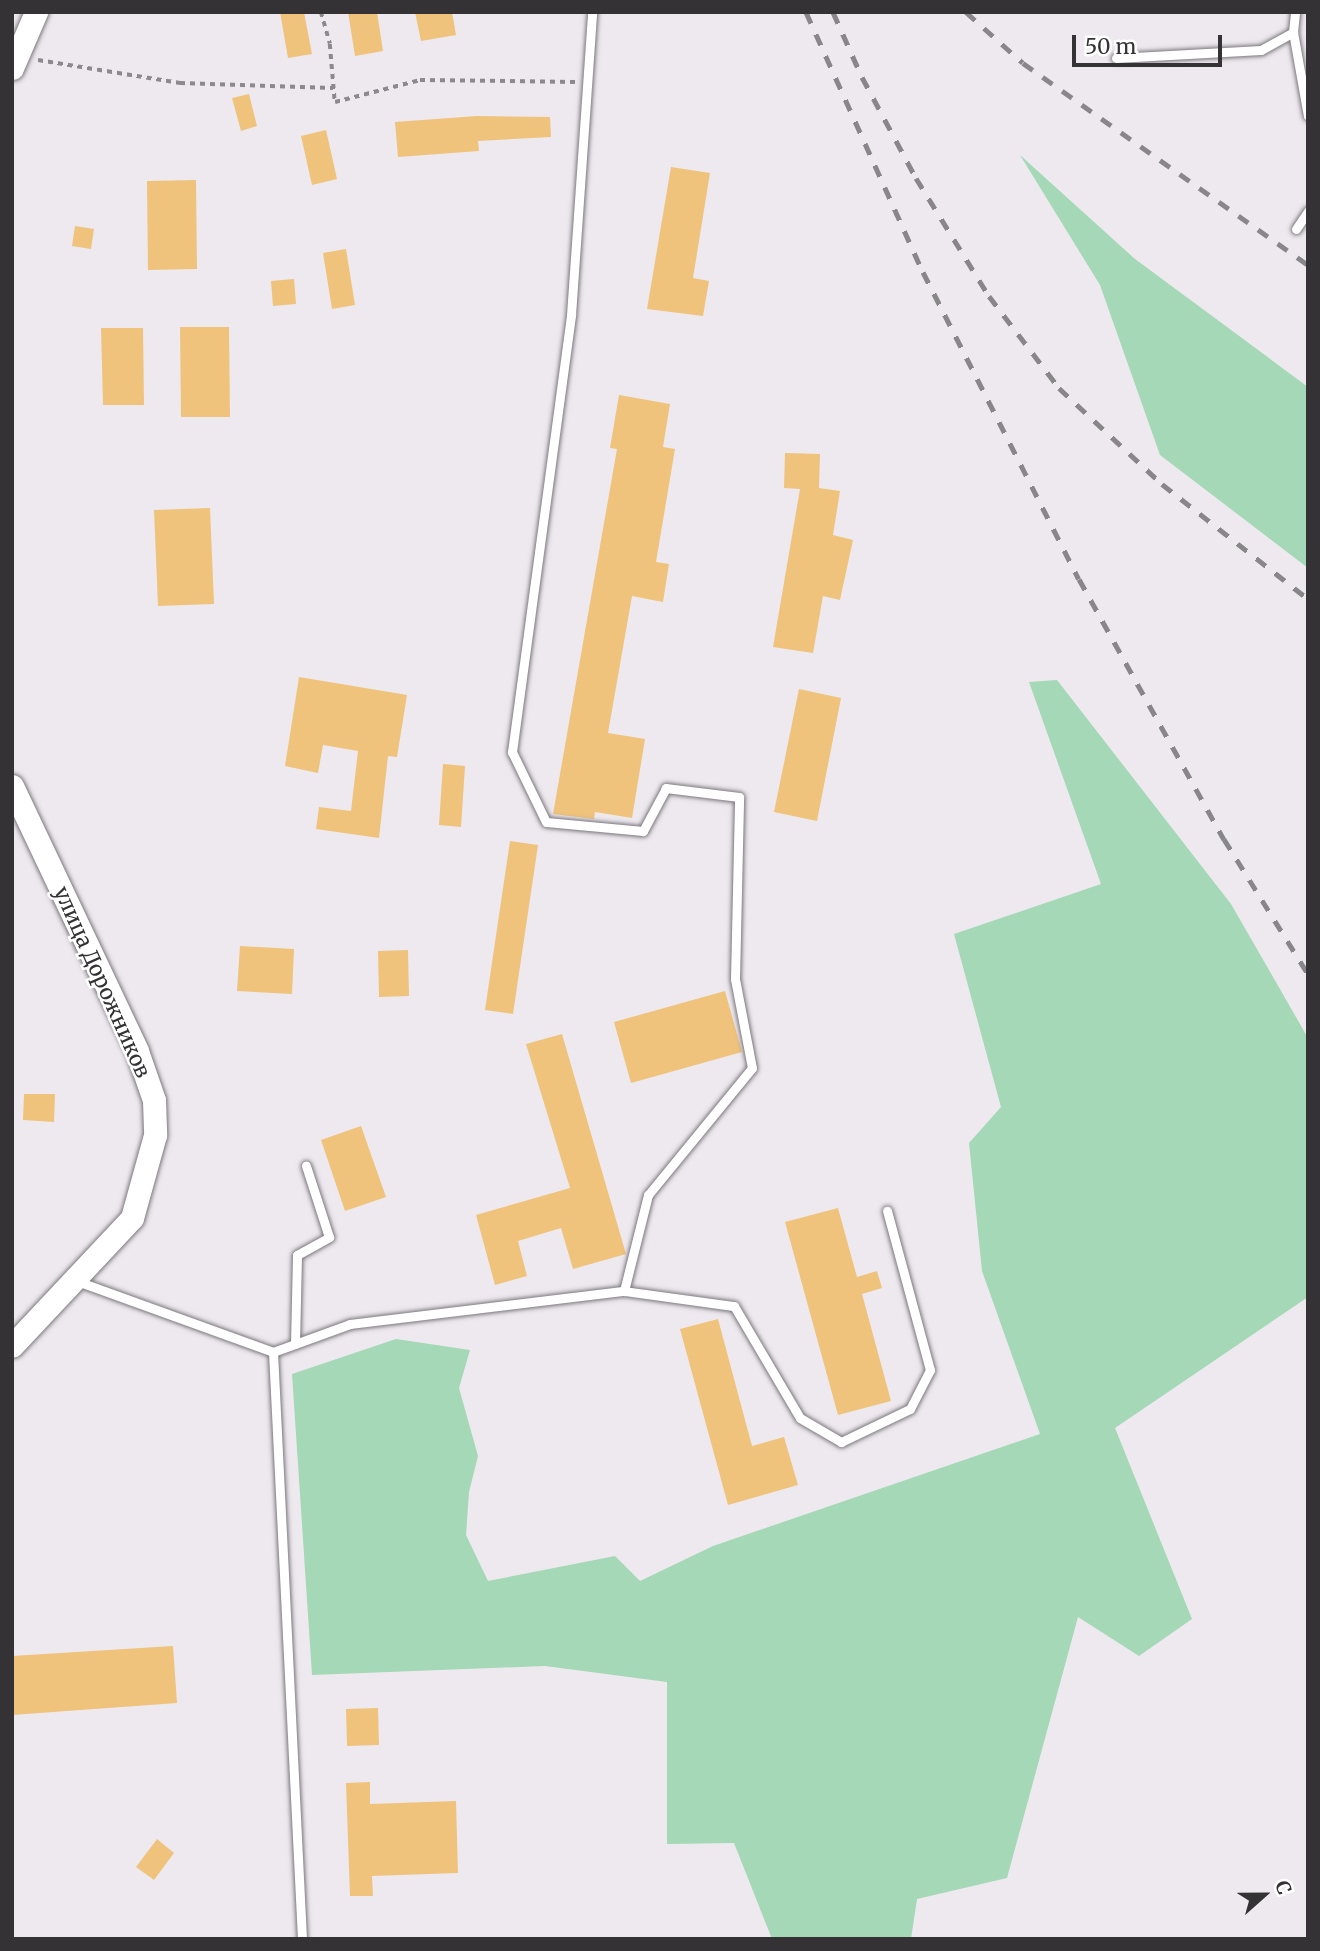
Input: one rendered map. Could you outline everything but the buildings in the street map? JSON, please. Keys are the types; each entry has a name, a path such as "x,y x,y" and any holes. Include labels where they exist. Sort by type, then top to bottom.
{"street":[{"path":"15,62 36,12"},
{"name":"улица Дорожников","path":"12,786 137,1051 155,1100 155,1135 132,1218 77,1281 12,1346"}],"lane":[{"path":"592,12 571,315 512,752 545,822 643,831 666,788 739,797 735,979 752,1069 648,1195 624,1291"},
{"path":"1296,12 1293,32 1308,116"},
{"path":"1116,58 1261,50 1293,32"},
{"path":"1296,229 1308,211"},
{"path":"295,1344 297,1255 329,1237 306,1166"},
{"path":"77,1281 273,1352 350,1324 624,1291 734,1306 800,1418 841,1442 910,1409 930,1370 887,1211"},
{"path":"273,1352 302,1939"}],"path":[{"path":"321,12 330,44 335,102 420,80 587,82"},
{"path":"15,62 180,83 334,88"}],"green space":[{"path":"1020,155 1135,259 1308,387 1308,568 1160,455 1100,285"},
{"path":"1057,680 1231,904 1308,1038 1308,1297 1115,1428 1192,1619 1139,1656 1078,1617 1007,1878 917,1899 911,1939 772,1939 734,1843 667,1844 667,1682 545,1666 312,1675 292,1374 396,1339 470,1350 459,1388 478,1456 469,1492 466,1535 488,1581 615,1556 640,1581 713,1546 1040,1434 982,1271 969,1143 1001,1107 954,934 1101,884 1029,682"}],"railway":[{"path":"806,12 923,272 1079,579 1224,839 1308,974"},
{"path":"833,12 862,77 916,178 989,296 1059,388 1162,484 1308,599"},
{"path":"966,12 1023,63 1308,265"}]}
